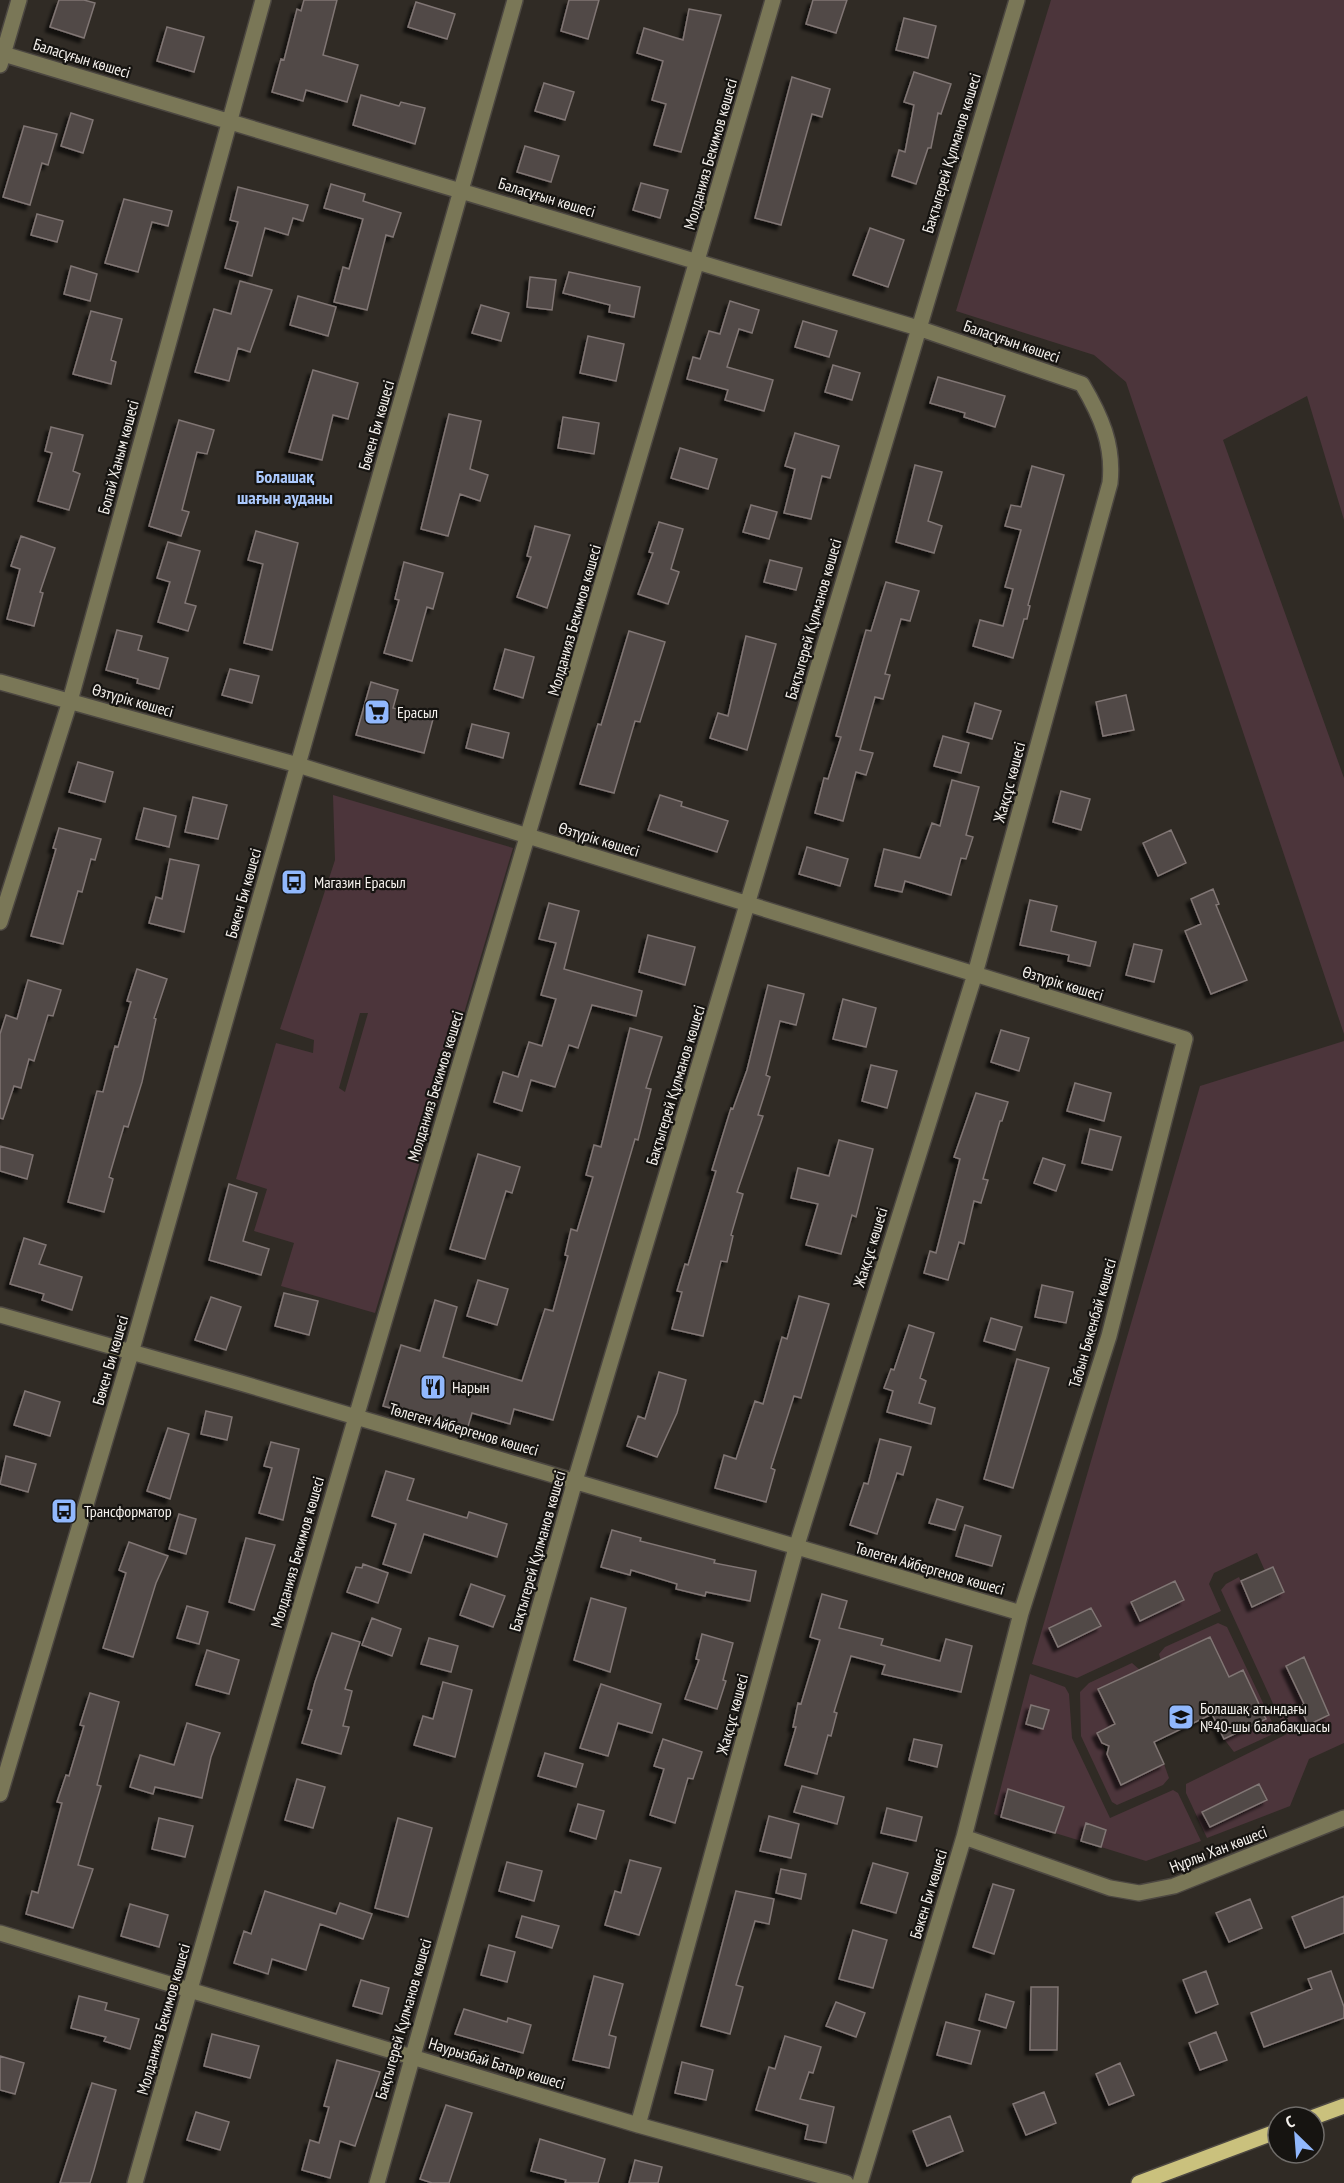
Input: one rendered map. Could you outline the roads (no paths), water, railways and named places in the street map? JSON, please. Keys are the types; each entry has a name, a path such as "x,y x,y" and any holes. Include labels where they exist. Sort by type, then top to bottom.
{"main road":[{"path":"1326,2114 1343,2109"},
{"path":"1139,2183 1266,2135"}],"street":[{"path":"1,57 19,0"},
{"name":"Бопай Ханым көшесі","path":"0,922 70,701 263,0"},
{"name":"Бөкен Би көшесі","path":"0,1794 131,1353 516,0"},
{"name":"Молданияз Бекимов көшесі","path":"135,2183 355,1416 529,836 773,0"},
{"name":"Бақтыгерей Құлманов көшесі","path":"377,2183 575,1481 1017,0"},
{"name":"Баласұғын көшесі","path":"1,57 229,121 698,261 918,328 1082,384"},
{"name":"Жақсұс көшесі","path":"639,2125 796,1548 975,974 1110,483 1112,460 1108,439 1096,407 1082,384"},
{"name":"Өзтүрік көшесі","path":"0,682 298,765 1185,1039"},
{"name":"Табын Бөкенбай көшесі","path":"1021,1613 1109,1336 1185,1039"},
{"name":"Төлеген Айбергенов көшесі","path":"0,1315 355,1416 1021,1613"},
{"name":"Бөкен Би көшесі","path":"860,2183 964,1837 1021,1613"},
{"name":"Нұрлы Хан көшесі","path":"964,1837 1110,1888 1139,1893 1174,1886 1344,1818"},
{"name":"Наурызбай Батыр көшесі","path":"0,1933 190,1988 639,2125 846,2183"}],"place":[{"name":"Ерасыл","path":"377,712"},
{"name":"Магазин Ерасыл","path":"294,882"},
{"name":"Нарын","path":"433,1387"},
{"name":"Трансформатор","path":"64,1511"},
{"name":"Болашақ атындағы №40-шы балабақшасы","path":"1181,1717"}],"district":[{"name":"Болашақ шағын ауданы","path":"285,487"}]}
